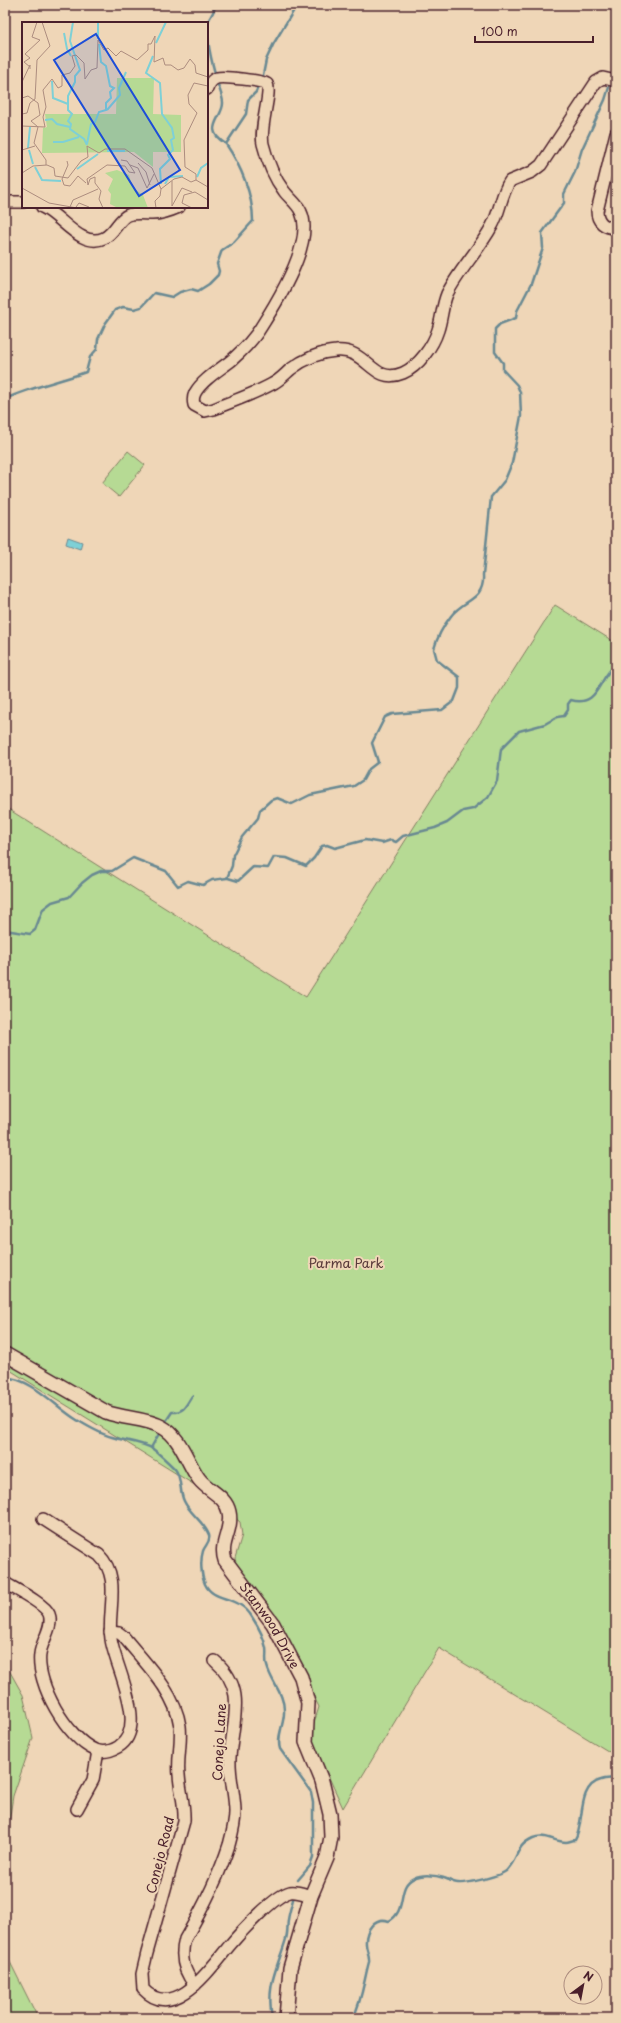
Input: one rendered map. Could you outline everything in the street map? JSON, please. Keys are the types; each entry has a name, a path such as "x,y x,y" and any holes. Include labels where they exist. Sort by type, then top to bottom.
{"main road":[{"name":"Stanwood Drive","path":"5,1354 106,1412 122,1417 157,1424 168,1430 178,1443 198,1478 226,1505 230,1520 223,1549 225,1560 276,1628 296,1666 306,1693 308,1710 306,1742 327,1795 331,1825 327,1858 311,1896 290,1968 286,2018"}],"street":[{"path":"208,87 211,82 218,78 259,80 267,84 269,90 263,120 263,144 273,172 285,192 300,209 304,224 302,241 294,270 261,328 238,354 201,386 195,394 193,400 194,405 205,411 214,409 268,386 302,362 328,352 353,352 376,372 384,376 399,374 410,369 420,360 432,344 438,330 445,299 493,224 510,181 532,172 541,165 596,82 603,78 616,82"},
{"path":"616,133 597,211 599,220 602,223 609,227 616,228"},
{"path":"5,202 22,202"},
{"path":"44,208 82,237 91,240 101,239 110,235 121,220 128,215 158,214 176,208"},
{"path":"5,1583 44,1607 50,1614 50,1623 39,1655 40,1665 50,1698 64,1723 88,1747 98,1751 112,1750 120,1746 128,1737 130,1729 129,1701 112,1648 110,1632 113,1582 109,1567 99,1555 44,1519"},
{"name":"Conejo Road","path":"110,1632 119,1633 123,1636 166,1690 177,1714 180,1726 179,1775 184,1803 184,1821 142,1974 142,1987 148,1995 153,1998 167,2000 181,1996 205,1977 230,1944 282,1896 294,1892 311,1896"},
{"name":"Conejo Lane","path":"195,1985 185,1970 183,1948 185,1939 214,1886 222,1868 235,1822 229,1771 235,1725 236,1699 232,1680 215,1661"},
{"path":"77,1809 93,1780 98,1751"}],"green space":[{"path":"128,451 145,465 119,497 102,483"},
{"name":"Parma Park","path":"555,605 616,643 616,1756 439,1648 343,1808 310,1736 319,1707 288,1644 237,1573 235,1558 242,1535 240,1522 193,1484 5,1367 5,807 306,997"},
{"path":"5,1663 23,1695 33,1738 13,1796 5,1849"},
{"path":"5,1945 7,1956 38,2018 5,2018"}],"water":[{"path":"68,537 82,542 80,549 66,544"}],"waterway":[{"path":"208,22 215,5"},
{"path":"262,80 266,60 274,43 297,5"},
{"path":"208,42 216,76"},
{"path":"612,77 616,64"},
{"path":"217,81 223,103 214,128 219,139 226,144"},
{"path":"5,399 25,391 86,372 90,357 97,349 98,339 105,324 115,310 123,307 134,309 141,307 154,293 172,297 180,292 191,289 198,291 209,284 218,275 219,271 217,264 222,250 234,242 253,221 251,201 245,181 237,162 226,144 246,114 248,100 256,92 259,84"},
{"path":"5,930 30,934 35,930 43,909 52,902 69,897 92,875 101,871 112,871 133,858 166,871 178,886 188,881 203,885 212,880 227,878 232,866 233,855 242,837 258,818 260,810 271,800 277,798 292,804 310,795 354,786 363,780 369,769 378,762 372,743 385,717 392,714 442,710 454,701 459,688 459,677 437,660 434,649 441,632 451,616 456,610 473,598 481,590 483,583 491,497 505,480 512,463 521,416 520,392 517,385 503,370 503,363 495,352 495,329 500,324 516,318 517,311 531,284 543,248 542,233 564,203 564,194 575,172 582,149 605,100 610,84"},
{"path":"228,878 238,881 253,867 268,868 274,857 287,858 306,866 314,858 322,846 327,845 335,848 365,840 382,843 391,840 396,842 403,836 435,828 447,823 463,811 473,809 488,797 497,781 501,749 519,731 545,724 557,717 564,716 568,710 568,704 571,700 581,701 588,699 598,690 605,676 616,665"},
{"path":"5,1377 15,1379 34,1388 68,1414 98,1432 153,1449 177,1472 184,1501 207,1530 209,1535 209,1542 203,1551 201,1559 205,1584 214,1594 240,1605 252,1617 259,1628 266,1648 267,1666 282,1698 284,1715 279,1739 280,1749 311,1792 313,1803 313,1858 310,1866 298,1880"},
{"path":"166,1421 172,1412 182,1410 192,1396"},
{"path":"152,1449 152,1446 160,1432"},
{"path":"353,2018 361,1998 369,1962 366,1944 369,1929 375,1922 384,1920 389,1921 395,1917 401,1905 403,1892 409,1882 414,1878 425,1875 440,1877 458,1883 484,1879 498,1875 507,1870 514,1861 520,1848 527,1841 533,1838 546,1837 562,1842 575,1840 580,1825 584,1798 588,1790 593,1784 601,1780 616,1778"},
{"path":"272,2018 270,1996 271,1986 287,1937 288,1917 294,1896"}]}
